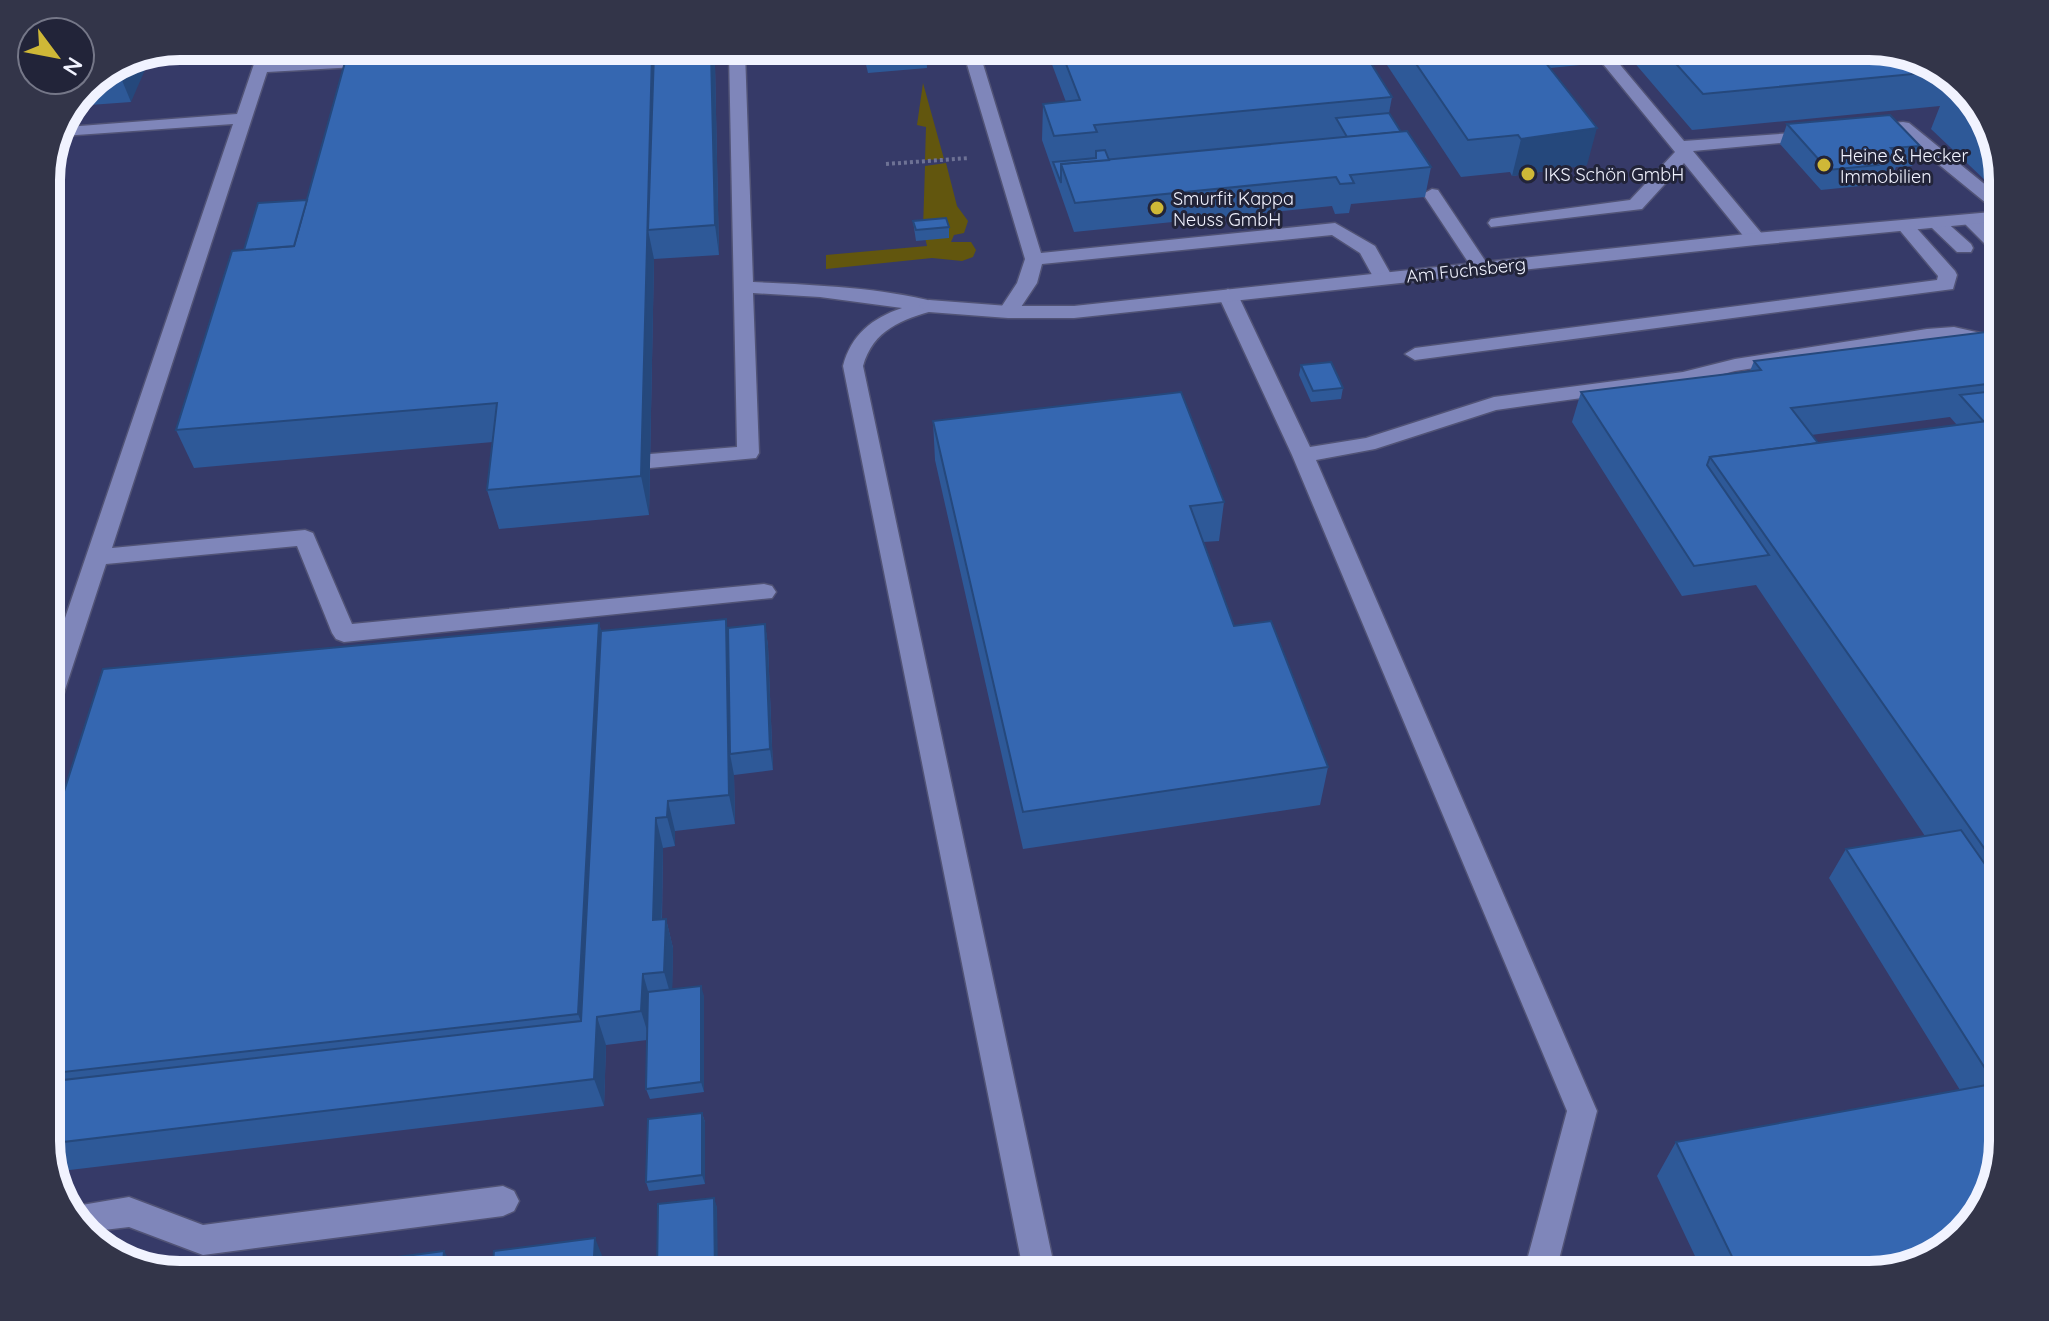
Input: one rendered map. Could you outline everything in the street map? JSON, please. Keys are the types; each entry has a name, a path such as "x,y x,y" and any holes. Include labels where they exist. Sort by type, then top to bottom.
{"street":[{"path":"60,670 263,62 385,60"},
{"path":"650,461 748,453 737,60"},
{"path":"974,60 1034,259 1027,283 1008,312"},
{"path":"1608,60 1756,239"},
{"path":"70,132 246,118"},
{"path":"1497,223 1636,205 1683,150 1903,127 1989,197"},
{"path":"1432,194 1481,268"},
{"name":"Am Fuchsberg","path":"744,287 820,291 929,306 1008,312 1074,312 1756,239 1989,218"},
{"path":"1972,221 1989,237"},
{"path":"1938,224 1964,248"},
{"path":"1415,354 1946,285 1948,275 1906,227"},
{"path":"1034,259 1335,229 1368,250 1383,278"},
{"path":"1228,295 1303,455 1582,1111 1543,1261"},
{"path":"929,306 902,313 877,325 859,345 853,366 1037,1261"},
{"path":"1303,455 1368,444 1494,404 1683,378 1750,363 1927,335 1954,333 1989,341"},
{"path":"98,557 305,538 344,633 764,592"},
{"path":"88,1217 129,1212 203,1240 503,1201"}],"path":[{"path":"886,164 946,161"}],"shaded area":[{"path":"923,83 944,159 925,160 926,127 917,125"},
{"path":"946,163 957,206 968,221 964,233 954,235 951,242 971,242 976,250 973,257 962,261 932,258 826,269 826,255 927,246 923,229 925,166"}],"building":[{"path":"346,60 652,60 641,476 487,490 497,403 176,430 232,251 294,246"},
{"path":"654,60 711,60 715,225 648,230"},
{"path":"1064,60 1369,60 1392,97 1094,125 1097,132 1054,136 1043,104 1080,100"},
{"path":"1413,60 1543,60 1597,128 1521,139 1518,135 1468,140"},
{"path":"1673,60 1869,60 1900,64 1923,73 1703,94"},
{"path":"1950,92 1970,115 1946,93"},
{"path":"1389,113 1401,132 1347,137 1336,118"},
{"path":"1890,115 1920,146 1891,148 1900,157 1873,160 1878,165 1828,170 1787,124"},
{"path":"1407,131 1431,167 1350,175 1354,183 1340,184 1336,177 1075,203 1061,164"},
{"path":"1105,150 1109,160 1061,164 1061,183 1053,162 1096,158 1096,151"},
{"path":"307,200 294,246 244,250 258,203"},
{"path":"946,218 949,227 916,230 913,221"},
{"path":"1989,332 1989,384 1791,408 1818,443 1710,457 1707,465 1769,555 1694,566 1581,392 1761,370 1754,361"},
{"path":"1331,362 1343,388 1313,391 1301,365"},
{"path":"1181,392 1224,502 1190,506 1234,626 1271,621 1328,767 1023,812 933,421"},
{"path":"1989,392 1989,421 1984,422 1960,395"},
{"path":"1989,421 1989,855 1710,457"},
{"path":"726,619 729,795 668,801 667,817 656,818 653,920 666,919 664,972 643,974 641,1011 597,1017 594,1079 60,1142 60,1080 581,1021 601,631"},
{"path":"599,623 578,1014 60,1072 60,804 103,669"},
{"path":"765,624 770,749 730,754 728,628"},
{"path":"1961,830 1989,870 1989,1075 1846,849"},
{"path":"701,986 701,1082 646,1089 648,992"},
{"path":"1989,1085 1988,1157 1983,1180 1969,1208 1936,1241 1922,1249 1885,1260 1734,1261 1676,1142"},
{"path":"702,1113 702,1175 646,1182 648,1119"},
{"path":"714,1198 715,1261 657,1261 658,1204"},
{"path":"595,1238 594,1261 493,1261 494,1251"},
{"path":"444,1251 443,1261 367,1261"}],"place":[{"name":"Heine & Hecker Immobilien","path":"1824,165"},
{"name":"IKS Schön GmbH","path":"1528,174"},
{"name":"Smurfit Kappa Neuss GmbH","path":"1157,208"}]}
